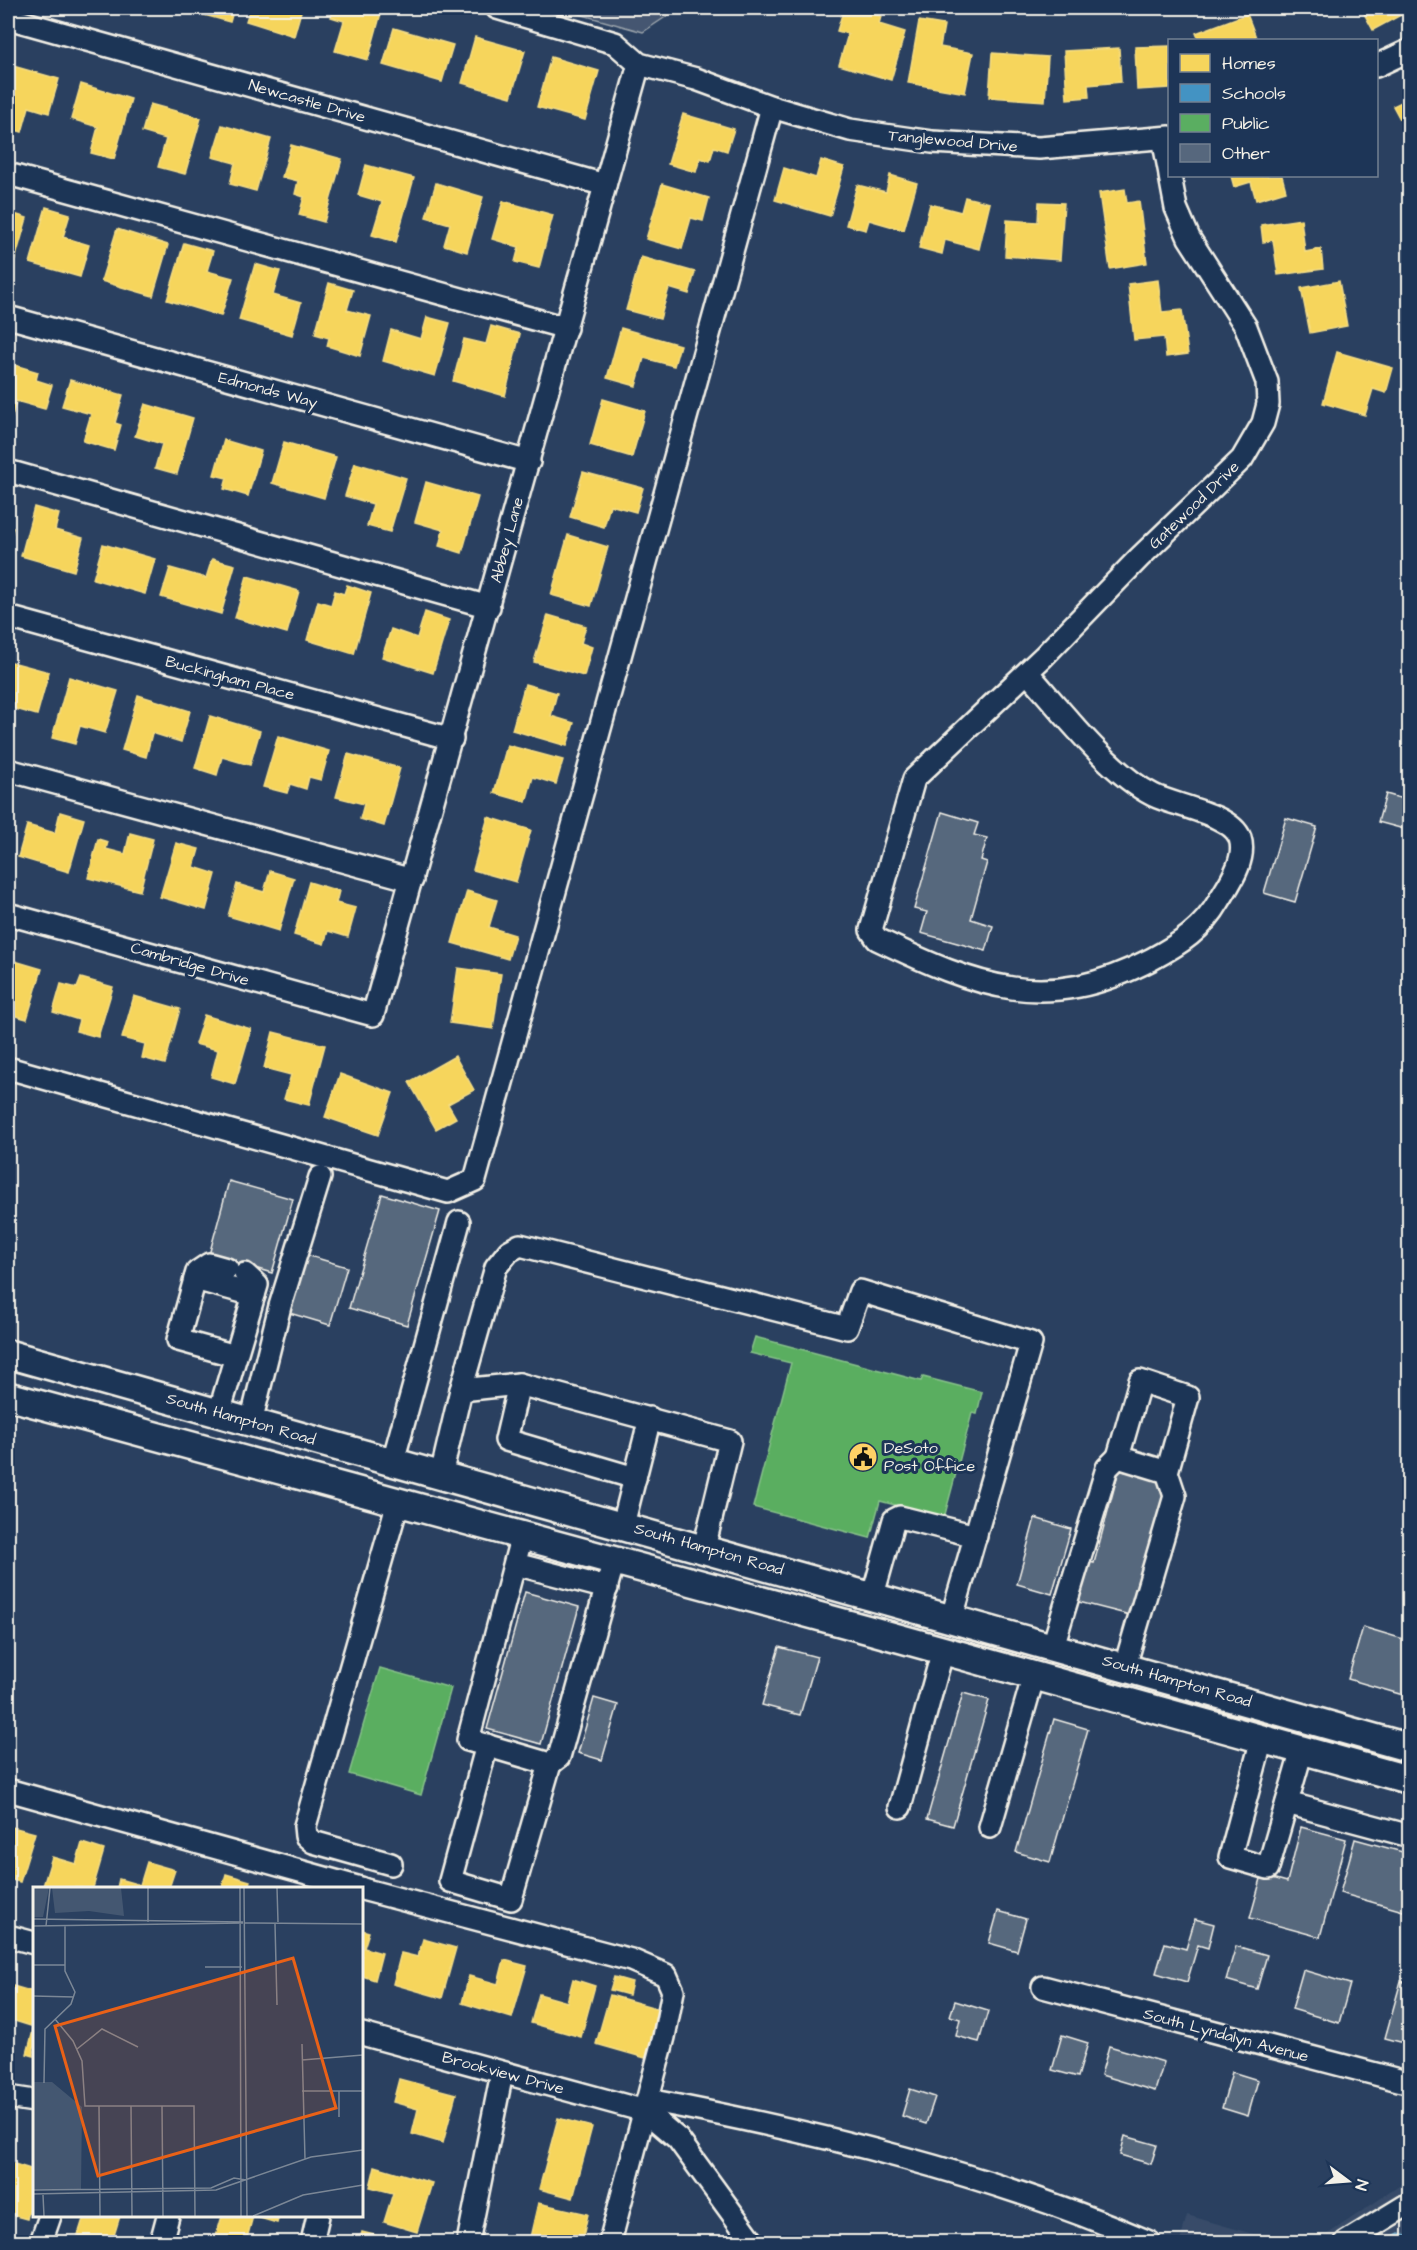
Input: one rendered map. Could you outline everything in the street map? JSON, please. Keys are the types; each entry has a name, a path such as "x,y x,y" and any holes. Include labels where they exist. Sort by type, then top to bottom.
{"main road":[{"name":"South Hampton Road","path":"13,1355 952,1617 1410,1748"},
{"path":"8,1396 13,1355"},
{"name":"South Hampton Road","path":"8,1396 943,1650 1410,1780"},
{"path":"430,1510 441,1474"},
{"path":"614,1560 623,1525"},
{"path":"943,1650 952,1617"},
{"path":"1116,1698 1125,1666"}],"street":[{"path":"497,8 615,43 639,64"},
{"name":"Newcastle Drive","path":"8,18 605,185"},
{"path":"1378,66 1410,50"},
{"name":"Tanglewood Drive","path":"639,64 696,79 772,107 850,130 932,142 1039,148 1166,137"},
{"name":"Abbey Lane","path":"373,1015 489,608 639,64"},
{"path":"8,1068 448,1191 475,1180 772,107"},
{"name":"Gatewood Drive","path":"1166,137 1168,156"},
{"path":"8,174 566,328"},
{"name":"Gatewood Drive","path":"1027,672 1106,759 1151,794 1218,817 1237,834 1241,846 1236,872 1212,914 1186,941 1131,969 1105,979 1041,991 993,986 935,967 877,939 872,930 914,779 1027,672 1242,459 1263,423 1268,404 1267,382 1246,327 1189,238 1176,208 1170,177"},
{"name":"Edmonds Way","path":"8,317 529,462"},
{"path":"8,471 489,608"},
{"name":"Buckingham Place","path":"8,617 452,740"},
{"path":"8,771 412,880"},
{"name":"Cambridge Drive","path":"8,914 373,1015"},
{"path":"251,1422 280,1306 320,1177"},
{"path":"393,1461 459,1222"},
{"path":"441,1474 460,1390 496,1267 509,1251 520,1245 847,1328 860,1291 1031,1343 952,1617"},
{"path":"219,1413 236,1356 257,1285 236,1271 209,1264 197,1272 178,1340 236,1356"},
{"path":"195,1279 254,1295"},
{"path":"1053,1646 1107,1467 1118,1457 1140,1381 1188,1397 1167,1472 1175,1496 1125,1666"},
{"path":"519,1384 506,1440 635,1478"},
{"path":"460,1390 519,1384 730,1441 704,1548"},
{"path":"623,1525 650,1418"},
{"path":"1118,1457 1167,1472"},
{"path":"392,1864 313,1842 306,1836 305,1826 398,1502"},
{"path":"873,1595 894,1520 900,1517 976,1536"},
{"path":"522,1535 468,1740 550,1764"},
{"path":"487,1745 450,1881 511,1899 550,1764 559,1757 614,1560"},
{"path":"515,1564 607,1588"},
{"path":"900,1807 943,1650"},
{"path":"990,1827 1034,1675"},
{"path":"1262,1739 1230,1857 1268,1868 1302,1750"},
{"path":"8,1790 354,1887"},
{"path":"1287,1803 1410,1836"},
{"path":"363,1890 631,1960 666,1975 673,1991 647,2105 610,2242"},
{"path":"8,1936 33,1943"},
{"name":"South Lyndalyn Avenue","path":"1043,1987 1410,2083"},
{"name":"Brookview Drive","path":"363,2034 502,2073 647,2105 747,2119 936,2168 1104,2223 1149,2242"},
{"path":"468,2242 502,2073"},
{"path":"8,2097 33,2101"},
{"path":"647,2105 678,2139 753,2242"},
{"path":"1346,2242 1410,2203"},
{"path":"41,2242 50,2217"},
{"path":"161,2242 168,2217"},
{"path":"312,2242 318,2217"}],"shaded area":[{"path":"558,8 679,8 643,32"},
{"path":"1409,2175 1409,2242 1316,2242 1408,2180"},
{"path":"1187,2215 1281,2242 1180,2242"}],"building: Homes":[{"path":"179,8 234,8 230,22"},
{"path":"250,8 302,8 294,36 246,21"},
{"path":"334,8 360,8 381,13 368,60 335,51 344,21 331,17"},
{"path":"844,8 881,16 879,24 905,32 891,80 839,65 848,34 837,31"},
{"path":"1361,8 1410,8 1410,10 1373,30"},
{"path":"1247,14 1257,39 1199,39 1196,33"},
{"path":"919,21 944,25 940,47 973,53 965,93 908,83"},
{"path":"394,28 453,45 442,82 383,65"},
{"path":"475,37 525,51 511,97 462,83"},
{"path":"1168,46 1168,88 1137,90 1135,47"},
{"path":"1119,48 1121,82 1088,85 1089,97 1067,99 1064,51"},
{"path":"992,53 1048,57 1045,101 989,97"},
{"path":"551,57 599,71 585,120 537,107"},
{"path":"13,66 59,79 49,113 29,107 22,132 8,128 8,84"},
{"path":"81,84 131,99 114,159 91,153 98,127 71,119"},
{"path":"1410,98 1410,128 1406,130 1393,106"},
{"path":"150,104 201,118 185,174 158,167 166,139 142,132"},
{"path":"683,114 734,129 727,151 714,147 710,161 700,158 696,172 668,164"},
{"path":"222,125 271,139 256,191 230,184 235,163 212,157"},
{"path":"291,145 342,159 324,222 299,215 304,197 295,194 298,181 282,177"},
{"path":"821,160 844,167 830,216 775,200 784,168 816,178"},
{"path":"366,165 414,178 396,242 372,235 382,202 358,195"},
{"path":"890,175 917,183 904,230 869,220 866,230 846,225 857,185 886,192"},
{"path":"1231,177 1282,177 1286,191 1256,200 1251,182 1234,187"},
{"path":"436,183 483,197 467,252 444,245 450,224 426,217"},
{"path":"662,184 709,198 703,221 691,218 682,249 646,239"},
{"path":"1125,189 1127,203 1139,201 1147,263 1110,269 1099,193"},
{"path":"965,197 990,203 979,249 945,240 942,254 919,248 930,204 961,212"},
{"path":"503,201 553,215 539,268 515,262 519,247 492,239"},
{"path":"1039,202 1064,203 1060,260 1005,256 1007,220 1038,222"},
{"path":"46,207 70,214 63,237 89,245 80,277 30,263"},
{"path":"8,212 27,218 15,260 8,257"},
{"path":"1301,219 1305,252 1321,249 1323,269 1278,275 1273,240 1263,242 1261,225"},
{"path":"117,229 168,245 153,296 101,281"},
{"path":"184,243 213,251 207,271 233,278 221,316 167,300"},
{"path":"641,257 695,272 689,294 669,288 660,319 626,310"},
{"path":"255,264 280,271 273,295 301,303 292,335 239,320"},
{"path":"1158,280 1162,312 1182,310 1188,354 1166,357 1164,337 1134,340 1128,284"},
{"path":"1339,281 1347,326 1310,333 1301,288"},
{"path":"329,283 353,290 347,310 371,316 360,356 327,346 329,338 315,334"},
{"path":"427,317 450,323 435,376 383,361 391,330 421,339"},
{"path":"491,326 520,334 505,396 453,381 464,339 486,344"},
{"path":"621,328 680,345 674,366 644,358 636,386 607,378"},
{"path":"1337,352 1393,368 1386,393 1373,389 1365,415 1323,403"},
{"path":"8,363 38,372 36,380 52,385 45,409 16,401 11,420 8,419"},
{"path":"70,380 123,395 115,423 121,425 114,450 83,441 91,414 62,406"},
{"path":"603,399 645,411 632,457 590,445"},
{"path":"145,404 193,418 177,474 155,468 162,444 135,436"},
{"path":"224,440 261,451 248,496 224,489 227,478 214,475"},
{"path":"284,442 336,457 324,498 272,483"},
{"path":"355,463 406,478 390,532 367,526 373,504 345,496"},
{"path":"583,472 643,488 636,512 610,505 604,527 570,517"},
{"path":"426,482 478,497 462,553 439,546 443,530 415,522"},
{"path":"34,507 59,514 55,530 83,538 74,571 21,556"},
{"path":"8,526 13,528 8,547"},
{"path":"568,535 608,547 591,606 551,595"},
{"path":"103,544 155,559 145,594 93,579"},
{"path":"212,559 235,565 221,614 161,597 170,568 206,578"},
{"path":"247,576 299,591 287,633 235,618"},
{"path":"347,585 371,593 354,654 307,640 318,601 331,605 335,591 344,594"},
{"path":"425,612 449,620 433,673 382,657 391,629 417,638"},
{"path":"548,615 586,626 581,643 592,647 584,676 534,662"},
{"path":"8,661 49,672 37,715 8,707"},
{"path":"69,677 118,691 105,733 80,726 75,744 52,738"},
{"path":"525,684 557,693 551,716 574,723 567,746 512,730"},
{"path":"138,695 190,711 181,742 152,733 146,757 122,750"},
{"path":"210,716 260,731 250,765 222,757 217,775 195,768"},
{"path":"278,736 329,751 321,780 309,777 306,789 290,784 287,793 263,787"},
{"path":"507,745 563,760 556,784 533,777 526,802 494,793"},
{"path":"348,754 400,768 384,826 360,819 364,804 336,797"},
{"path":"8,797 14,799 8,822"},
{"path":"60,812 84,819 69,872 18,857 27,825 55,833"},
{"path":"488,817 531,830 516,882 473,870"},
{"path":"130,833 153,839 140,891 88,878 98,839 108,842 106,849 125,854"},
{"path":"176,843 199,849 194,867 216,874 206,910 160,897"},
{"path":"270,871 294,878 279,931 228,916 237,884 264,892"},
{"path":"309,882 339,891 336,903 356,908 348,937 328,931 324,944 294,935"},
{"path":"467,891 497,900 489,927 515,935 508,959 452,943"},
{"path":"8,959 42,969 27,1019 8,1014"},
{"path":"458,968 501,974 493,1029 450,1023"},
{"path":"81,978 113,987 98,1037 76,1031 79,1020 53,1012 61,984 77,988"},
{"path":"134,996 180,1009 165,1064 142,1058 145,1044 122,1038"},
{"path":"204,1015 251,1029 235,1084 211,1077 218,1050 195,1044"},
{"path":"273,1032 325,1045 309,1105 284,1099 291,1075 264,1068"},
{"path":"455,1056 474,1090 448,1104 456,1118 436,1129 409,1082"},
{"path":"340,1074 393,1093 378,1135 325,1117"},
{"path":"12,1827 35,1833 20,1882 8,1879 8,1842"},
{"path":"82,1843 104,1850 93,1887 43,1886 52,1857 76,1864"},
{"path":"147,1862 175,1870 169,1887 117,1887 119,1879 140,1885"},
{"path":"226,1874 250,1881 248,1887 222,1887"},
{"path":"363,1930 369,1932 364,1948 382,1953 375,1980 363,1976"},
{"path":"423,1939 456,1948 442,1998 393,1984 401,1953 418,1957"},
{"path":"504,1960 527,1966 512,2018 462,2003 469,1976 498,1984"},
{"path":"614,1977 632,1982 629,1995 610,1990"},
{"path":"573,1979 595,1986 581,2037 531,2023 539,1994 567,2002"},
{"path":"13,1986 33,1992 33,2027 8,2019 8,2006"},
{"path":"610,1995 663,2010 649,2059 596,2044"},
{"path":"33,2031 33,2056 27,2054"},
{"path":"399,2079 456,2094 443,2143 412,2134 418,2109 393,2102"},
{"path":"558,2118 592,2127 573,2198 539,2189"},
{"path":"8,2162 33,2170 33,2197 27,2219 8,2214"},
{"path":"375,2166 432,2183 417,2232 384,2222 393,2193 370,2187"},
{"path":"538,2203 588,2214 582,2241 563,2237 562,2242 529,2242"},
{"path":"84,2217 120,2217 112,2242 78,2235"},
{"path":"222,2217 253,2217 246,2242 215,2240"},
{"path":"256,2217 279,2217 277,2223"},
{"path":"362,2232 401,2242 359,2242"}],"building: Schools":[{"path":"1399,2233 1410,2236 1410,2242 1381,2242"}],"building: Public":[{"name":"DeSoto Post Office","path":"755,1337 921,1381 923,1377 982,1392 977,1414 972,1413 944,1518 880,1501 870,1538 753,1507 791,1363 750,1353"},
{"path":"380,1668 451,1688 421,1795 349,1774"}],"building: Other":[{"path":"1386,794 1410,801 1404,829 1378,822"},
{"path":"942,812 978,823 974,835 987,838 981,860 987,862 971,919 993,926 986,951 921,933 927,912 914,909"},
{"path":"1286,818 1317,827 1295,902 1264,893"},
{"path":"229,1181 293,1199 272,1273 209,1255"},
{"path":"382,1194 440,1211 407,1325 349,1308"},
{"path":"303,1254 347,1267 330,1325 286,1312"},
{"path":"1119,1470 1170,1483 1134,1616 1071,1600 1082,1560 1094,1563"},
{"path":"1035,1518 1071,1529 1052,1594 1017,1584"},
{"path":"525,1592 579,1607 541,1744 487,1729"},
{"path":"1363,1627 1410,1641 1410,1673 1403,1695 1348,1679"},
{"path":"779,1647 817,1657 800,1715 762,1705"},
{"path":"963,1693 989,1700 953,1826 927,1819"},
{"path":"594,1698 618,1705 602,1760 578,1753"},
{"path":"1054,1719 1088,1729 1050,1862 1016,1852"},
{"path":"1301,1827 1346,1839 1320,1937 1250,1918 1262,1875 1287,1882"},
{"path":"1355,1839 1410,1854 1410,1913 1340,1893"},
{"path":"998,1911 1026,1919 1017,1951 989,1943"},
{"path":"1195,1919 1214,1924 1208,1948 1198,1945 1187,1982 1156,1973 1165,1943 1186,1949"},
{"path":"1236,1946 1267,1955 1257,1989 1226,1980"},
{"path":"1303,1970 1350,1984 1339,2023 1292,2009"},
{"path":"1401,1981 1410,1984 1408,2044 1385,2038"},
{"path":"955,2001 988,2011 979,2042 956,2036 960,2019 950,2016"},
{"path":"1062,2035 1088,2043 1078,2077 1052,2070"},
{"path":"1109,2046 1164,2062 1155,2091 1101,2075"},
{"path":"1232,2072 1258,2080 1248,2116 1222,2108"},
{"path":"910,2089 935,2097 926,2124 902,2116"},
{"path":"1125,2136 1157,2145 1151,2164 1120,2155"}],"place":[{"name":"DeSoto Post Office","path":"863,1457"}]}
